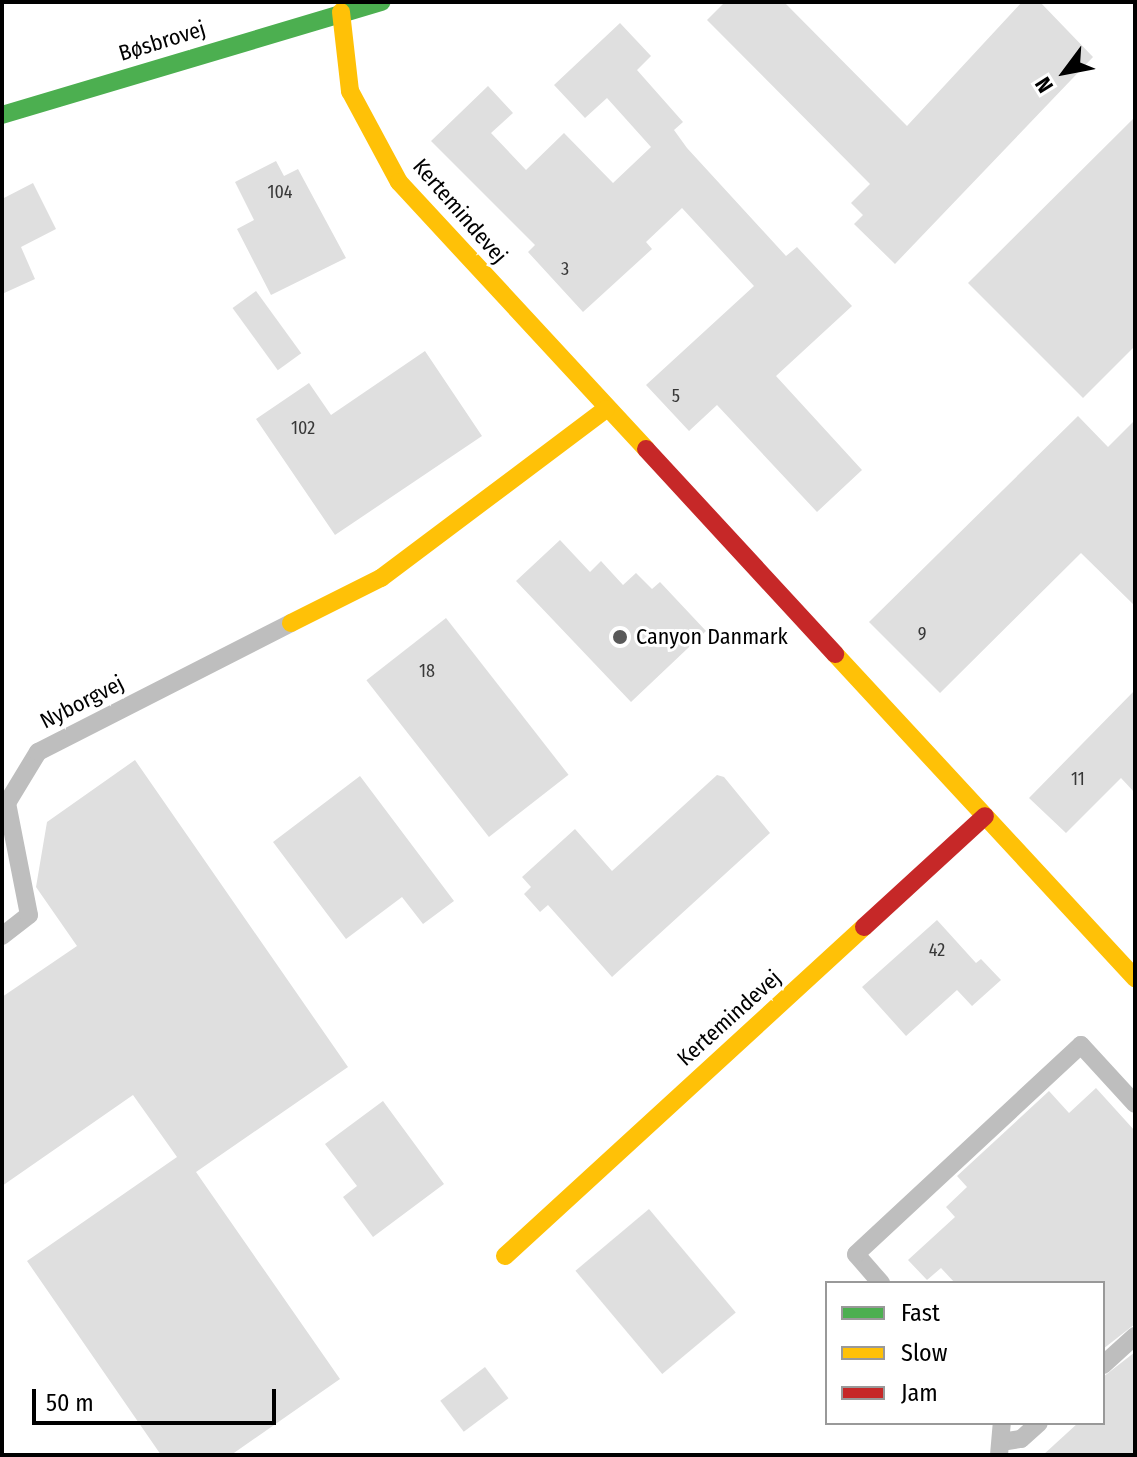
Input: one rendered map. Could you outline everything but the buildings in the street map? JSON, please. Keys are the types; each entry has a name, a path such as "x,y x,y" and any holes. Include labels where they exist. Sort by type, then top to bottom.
{"street":[{"name":"Bøsbrovej","path":"2,115 382,2"},
{"name":"Kertemindevej","path":"341,12 350,91 399,182 1135,978"},
{"path":"291,623 381,578 606,409"},
{"name":"Kertemindevej","path":"505,1256 985,816"}],"lane":[{"name":"Nyborgvej","path":"2,936 29,915 7,803 38,752 291,623"},
{"path":"879,1281 856,1254 1081,1045 1135,1104"},
{"path":"1105,1363 1135,1336"},
{"path":"1001,1440 1021,1439 1037,1425"}],"traffic: fast":[{"path":"2,115 382,2"}],"traffic: slow":[{"path":"341,12 350,91 399,182 646,449"},
{"path":"291,623 381,578 606,409"},
{"path":"835,654 1135,978"},
{"path":"505,1256 864,927"}],"traffic: jam":[{"path":"646,449 835,654"},
{"path":"864,927 985,816"}],"place":[{"name":"Canyon Danmark","path":"620,637"}]}
